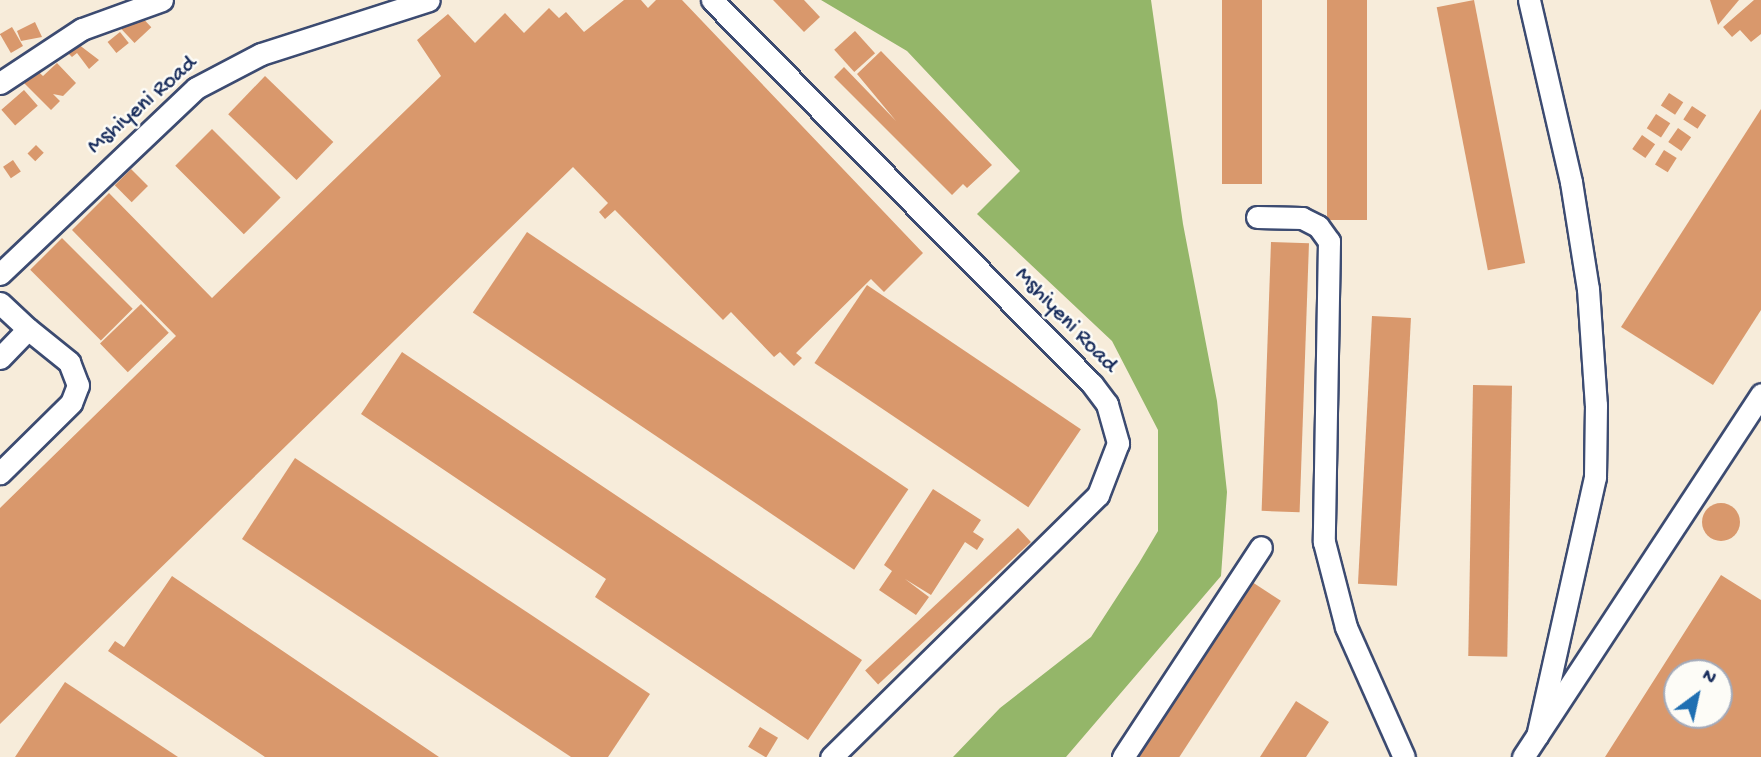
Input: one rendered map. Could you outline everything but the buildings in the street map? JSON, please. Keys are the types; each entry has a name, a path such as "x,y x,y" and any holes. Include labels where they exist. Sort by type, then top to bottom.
{"street":[{"path":"0,83 82,29 162,0"},
{"name":"Mshiyeni Road","path":"0,274 196,88 261,54 429,0"},
{"name":"Mshiyeni Road","path":"712,0 1092,384 1107,404 1118,443 1098,495 831,757"},
{"path":"1529,0 1573,195 1596,405 1595,477 1537,736"},
{"path":"1257,217 1301,218 1318,226 1329,241 1324,542 1346,627 1404,757"},
{"path":"0,303 69,362 78,385 71,403 0,473"},
{"path":"0,358 28,329"},
{"path":"1523,757 1761,394"},
{"path":"1123,757 1261,547"}],"green space":[{"path":"821,0 1151,0 1183,224 1217,401 1227,492 1221,576 1066,757 953,757 1000,708 1091,637 1139,563 1158,531 1158,430 1112,341 977,214 1020,171 907,51"}]}
